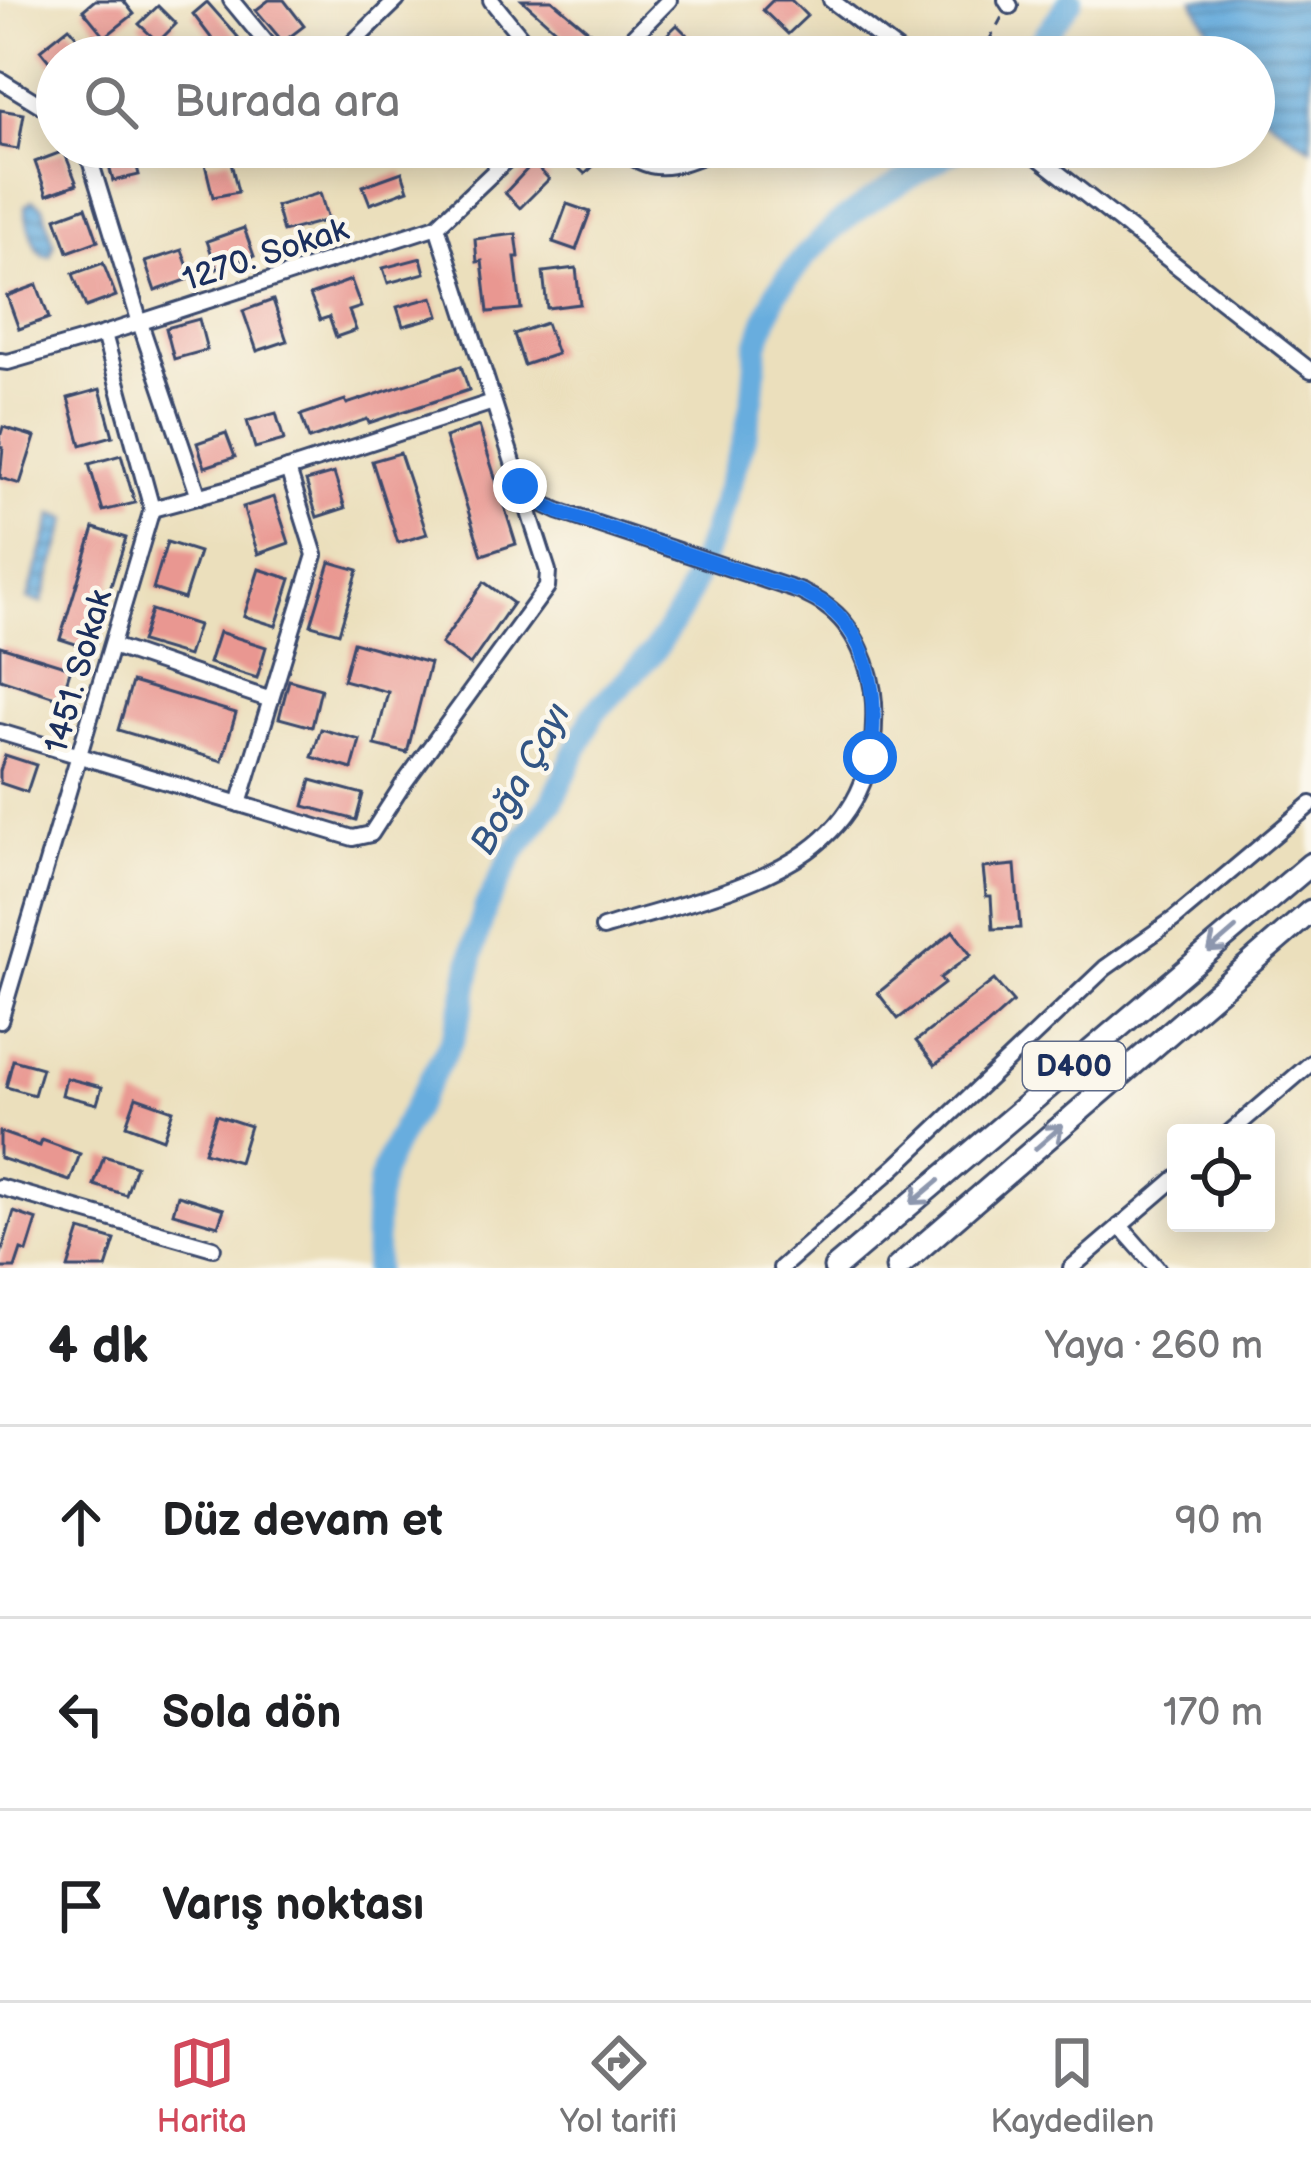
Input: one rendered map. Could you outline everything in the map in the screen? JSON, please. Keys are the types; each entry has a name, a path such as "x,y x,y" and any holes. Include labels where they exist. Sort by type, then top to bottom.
{"highway":[{"name":"D400","path":"836,1268 1311,864"},
{"path":"897,1268 1311,911"}],"street":[{"path":"231,0 261,36"},
{"path":"360,36 397,0"},
{"path":"491,0 520,36"},
{"path":"634,36 670,0"},
{"path":"831,0 878,36"},
{"path":"0,80 36,102"},
{"path":"92,168 199,496"},
{"name":"1270. Sokak","path":"0,361 140,323 437,226 498,168"},
{"path":"1052,168 1311,371"},
{"path":"0,732 353,838 371,834 547,587 548,571 437,226"},
{"path":"104,334 152,509 493,402"},
{"path":"239,804 315,554 288,469"},
{"path":"520,486 559,512 802,592 828,607 850,631 873,688 875,724 860,789 844,818 824,840 797,861 751,882 603,928"},
{"name":"1451. Sokak","path":"0,1021 152,509"},
{"path":"112,646 271,700"},
{"path":"781,1268 1105,968 1174,919 1311,804"},
{"path":"1240,1124 1311,1063"},
{"path":"0,1186 213,1248"},
{"path":"1071,1268 1167,1186"},
{"path":"1120,1226 1157,1268"}],"path":[{"path":"991,36 1008,3"}],"water":[{"path":"1193,0 1311,0 1311,148 1275,123 1275,36 1213,36"},
{"path":"32,200 43,207 54,245 50,256 39,250 31,232 25,206"},
{"path":"53,514 68,519 42,603 28,599"}],"building":[{"path":"95,0 123,0 134,14 104,36 83,10"},
{"path":"269,0 284,0 304,26 291,36 278,36 256,10"},
{"path":"522,0 552,0 590,32 562,36"},
{"path":"773,0 791,0 807,16 788,34 763,10"},
{"path":"207,2 237,36 210,36 193,14"},
{"path":"158,6 176,24 164,36 152,36 139,24"},
{"path":"677,25 688,36 666,36"},
{"path":"0,110 24,114 18,149 0,146"},
{"path":"37,168 71,168 77,184 47,195"},
{"path":"110,168 137,168 139,175 113,181"},
{"path":"206,168 232,168 238,192 213,197"},
{"path":"528,168 538,168 549,179 520,208 505,193"},
{"path":"402,172 408,190 370,204 363,186"},
{"path":"320,193 328,220 283,232 276,206"},
{"path":"567,204 590,212 576,250 553,242"},
{"path":"86,207 98,241 68,252 56,218"},
{"path":"244,228 254,256 217,269 207,241"},
{"path":"516,234 521,309 488,312 475,239"},
{"path":"182,250 192,278 155,291 145,262"},
{"path":"421,258 425,273 388,283 383,268"},
{"path":"103,263 116,296 86,307 73,274"},
{"path":"576,268 580,304 547,308 543,272"},
{"path":"351,280 361,307 349,311 356,330 336,337 329,317 320,320 310,295"},
{"path":"37,285 49,318 19,329 7,296"},
{"path":"433,297 439,316 403,326 397,307"},
{"path":"273,300 287,341 257,351 243,311"},
{"path":"199,319 207,350 174,359 166,328"},
{"path":"546,323 557,354 524,365 514,334"},
{"path":"461,366 469,390 309,439 301,415"},
{"path":"100,389 113,436 81,445 68,398"},
{"path":"276,413 284,440 255,448 247,421"},
{"path":"479,426 516,544 482,555 445,437"},
{"path":"3,427 35,437 20,484 0,478"},
{"path":"226,433 235,457 205,467 197,443"},
{"path":"400,453 427,534 398,543 372,461"},
{"path":"121,455 135,503 103,511 89,464"},
{"path":"334,473 345,508 317,517 306,481"},
{"path":"274,497 289,543 258,554 243,507"},
{"path":"94,528 126,538 91,649 60,639"},
{"path":"167,542 199,552 184,599 153,589"},
{"path":"330,562 358,570 339,633 311,625"},
{"path":"259,569 291,579 276,626 244,616"},
{"path":"484,582 513,603 470,665 441,644"},
{"path":"151,610 198,625 188,656 141,642"},
{"path":"219,632 266,647 257,678 209,663"},
{"path":"353,642 430,663 407,753 375,745 388,692 343,680"},
{"path":"0,646 71,668 61,699 0,679"},
{"path":"289,680 321,689 312,727 279,718"},
{"path":"132,682 236,713 222,761 118,730"},
{"path":"321,729 360,740 352,769 312,757"},
{"path":"5,755 36,765 27,792 0,783"},
{"path":"311,780 363,794 356,820 304,806"},
{"path":"1015,865 1020,928 993,929 983,868"},
{"path":"953,931 971,955 940,978 944,984 898,1019 878,993"},
{"path":"994,980 1013,1002 935,1065 916,1041"},
{"path":"13,1060 42,1068 34,1095 6,1087"},
{"path":"66,1078 102,1087 97,1104 62,1095"},
{"path":"136,1097 173,1110 163,1139 126,1125"},
{"path":"216,1115 250,1126 239,1162 204,1152"},
{"path":"0,1132 80,1154 70,1181 0,1158"},
{"path":"104,1156 136,1166 126,1195 94,1185"},
{"path":"178,1195 224,1209 218,1226 173,1213"},
{"path":"14,1212 37,1220 27,1252 21,1250 15,1268 0,1268 0,1257"},
{"path":"80,1230 115,1240 106,1268 68,1268"}],"waterway":[{"name":"Boğa Çayı","path":"1044,36 1071,0"},
{"name":"Boğa Çayı","path":"375,1268 376,1205 382,1173 453,1038 486,906 514,852 552,802 593,714 653,653 684,605 745,437 757,345 776,293 837,225 925,168"}],"route":[{"path":"520,486 559,512 802,592 828,607 850,631 873,688 870,757"}]}
